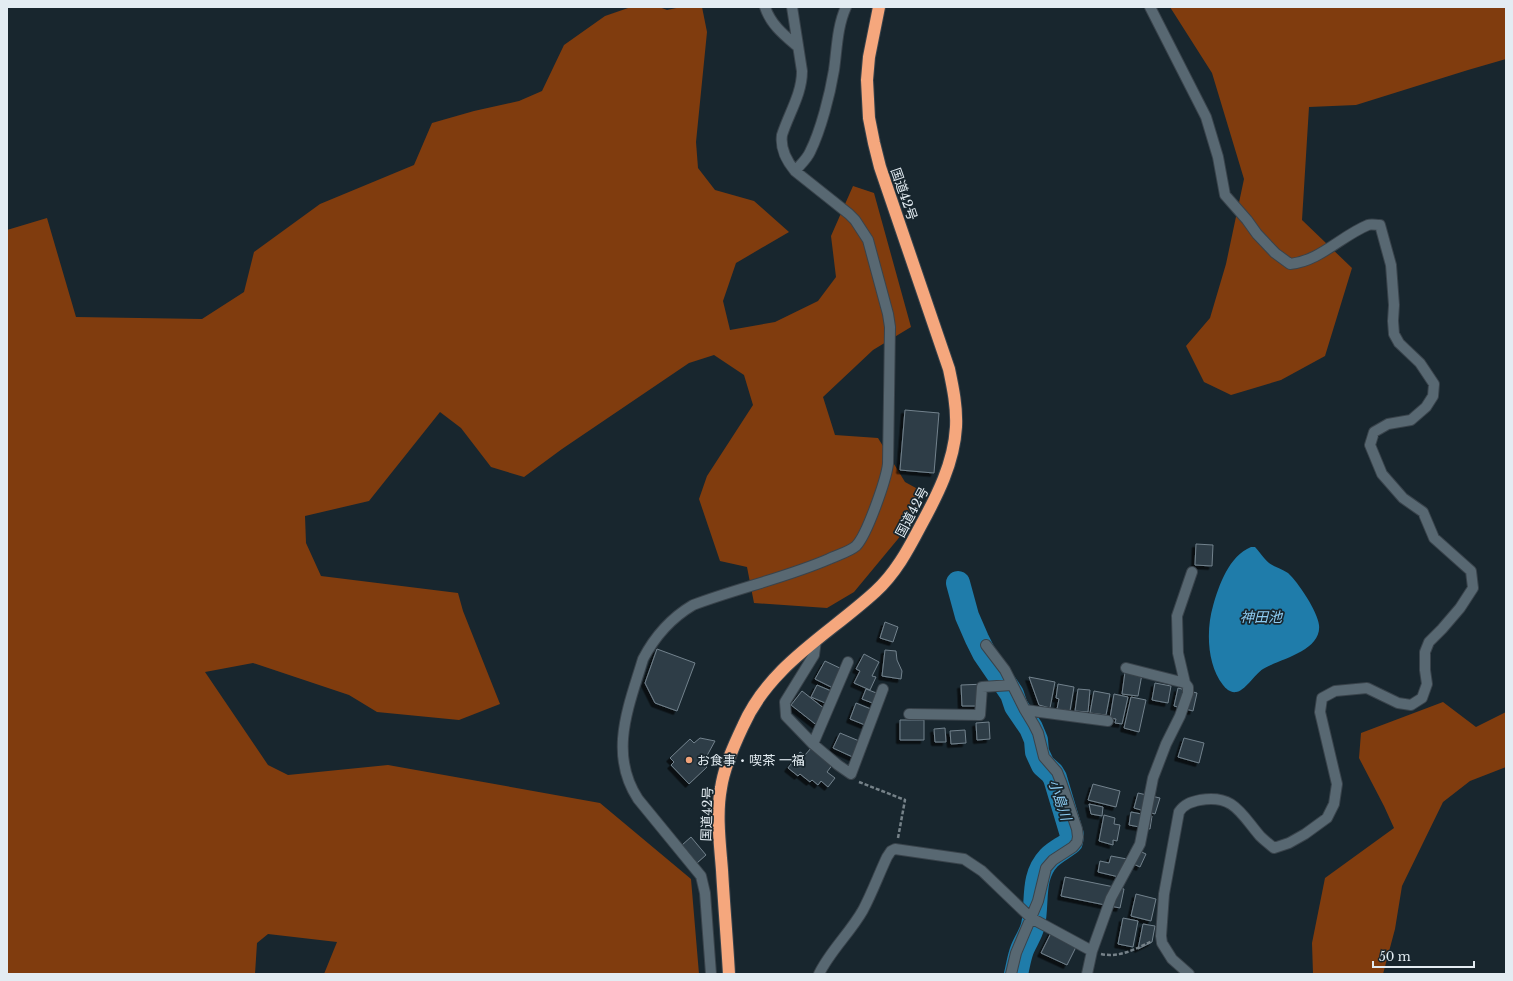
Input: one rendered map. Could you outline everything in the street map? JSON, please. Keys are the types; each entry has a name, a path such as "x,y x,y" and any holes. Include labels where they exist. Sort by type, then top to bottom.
{"highway":[{"name":"国道42号","path":"729,974 719,822 721,787 730,757 744,724 758,699 777,674 876,591 899,563 916,535 941,487 952,450 956,427 956,398 949,369 880,167 869,118 867,80 869,57 879,7"}],"street":[{"path":"765,7 769,18 775,27 798,47"},
{"path":"711,974 705,893 701,876 638,799 632,789 623,765 624,730 643,659 649,648 668,624 683,611 693,605 812,566 848,551 856,546 868,523 884,484 888,464 890,327 888,314 868,240 855,220 849,214 795,171 785,157 781,143 785,127 800,92 802,82 802,71 792,7"},
{"path":"795,171 810,153 819,129 830,86 841,20 846,7"},
{"path":"1150,7 1206,117 1218,157 1225,195 1257,234 1275,253 1290,264 1299,263 1313,257 1369,225 1380,225 1391,264 1394,305 1394,334 1399,343 1420,363 1434,384 1433,396 1426,407 1411,420 1388,424 1374,432 1370,445 1382,474 1403,498 1423,512 1434,538 1471,571 1473,588 1460,608 1429,642 1425,652 1427,684 1422,698 1411,705 1398,704 1367,688 1336,692 1322,698 1320,712 1337,784 1334,804 1327,818 1305,834 1289,843 1274,848 1261,837 1240,810 1230,802 1211,799 1190,802 1183,806 1179,812 1164,894 1161,936 1162,943 1172,959 1189,974"},
{"path":"1087,974 1092,951 1111,898 1140,844 1155,771 1187,700 1188,690 1178,653 1177,616 1192,572"},
{"path":"816,640 814,655 786,698 784,707 786,716 813,744 851,774 883,689"},
{"path":"986,645 1005,670 1038,733 1044,757 1057,772 1077,829 1078,837 1077,842 1073,847 1054,860 1046,868 1038,901 1016,953 1011,974"},
{"path":"813,744 848,662"},
{"path":"1126,668 1185,683"},
{"path":"909,714 980,715 982,687 1012,685"},
{"path":"1025,710 1108,721"},
{"path":"819,974 828,958 846,936 863,910 887,856 896,848 949,855 964,859 982,871 1031,918 1092,951"}],"path":[{"path":"851,774 856,781 905,800 896,848"},
{"path":"1092,951 1105,955 1117,955 1130,951 1161,936"}],"shaded area":[{"path":"631,7 659,7 667,10 681,7 702,7 707,32 696,142 698,168 715,190 754,201 789,232 736,263 723,301 730,330 775,322 818,301 836,277 831,236 853,186 874,193 911,327 873,350 823,397 835,435 878,438 905,482 925,493 912,522 854,592 827,608 754,603 747,567 720,561 699,499 707,476 753,405 744,375 714,355 689,363 562,449 524,477 491,467 461,428 440,412 369,501 305,516 306,543 321,576 458,593 463,611 500,704 459,720 377,712 349,695 253,663 205,672 268,765 288,775 388,765 600,803 691,879 699,974 324,974 337,942 268,934 257,943 255,974 7,974 7,230 47,218 76,317 202,319 244,292 254,252 320,204 414,165 432,123 474,111 519,101 542,91 564,45 605,16"},
{"path":"1170,7 1506,7 1506,59 1356,105 1309,107 1302,220 1352,268 1325,356 1281,380 1231,395 1204,382 1186,346 1210,318 1226,264 1244,179 1212,73"},
{"path":"1443,702 1476,727 1506,712 1506,767 1470,781 1443,802 1402,886 1395,929 1383,974 1313,974 1312,943 1325,878 1394,828 1359,758 1361,733"}],"water":[{"name":"神田池","path":"1251,547 1255,547 1269,563 1288,573 1297,583 1318,619 1318,634 1307,648 1289,658 1263,669 1242,689 1232,692 1224,686 1214,668 1209,647 1209,626 1215,598 1226,572 1243,551"}],"building":[{"path":"905,410 939,413 934,473 900,470"},
{"path":"1196,544 1213,545 1212,566 1195,565"},
{"path":"885,622 898,627 893,642 880,638"},
{"path":"657,649 695,663 677,711 655,703 645,683"},
{"path":"885,650 896,651 897,660 902,671 901,679 882,676"},
{"path":"864,654 879,662 872,676 876,677 870,690 854,683 860,671 856,669"},
{"path":"825,661 844,670 835,689 815,679"},
{"path":"1125,672 1142,674 1138,696 1122,694"},
{"path":"1029,677 1055,682 1050,708 1039,705"},
{"path":"1155,683 1171,686 1168,703 1152,700"},
{"path":"986,684 982,706 962,706 961,685"},
{"path":"1058,684 1074,687 1070,711 1057,709 1059,699 1056,698"},
{"path":"817,685 836,693 830,705 811,697"},
{"path":"1178,688 1197,693 1193,711 1174,706"},
{"path":"866,689 879,694 875,704 862,699"},
{"path":"1078,689 1090,690 1088,712 1075,711"},
{"path":"802,691 830,713 819,727 791,705"},
{"path":"1094,691 1110,694 1106,715 1090,713"},
{"path":"1114,694 1128,697 1122,724 1115,723 1116,719 1110,718"},
{"path":"1131,697 1146,700 1139,732 1124,728"},
{"path":"856,703 871,709 865,725 850,719"},
{"path":"900,720 924,720 924,740 900,740"},
{"path":"989,722 990,739 977,740 976,723"},
{"path":"945,728 946,742 935,742 934,729"},
{"path":"965,730 966,743 951,744 950,731"},
{"path":"840,733 864,743 857,759 833,748"},
{"name":"お食事・喫茶 一福","path":"700,738 715,741 703,763 707,767 689,784 671,765 674,762 670,758 690,739 694,743"},
{"path":"1184,738 1204,743 1199,763 1178,757"},
{"path":"812,747 833,764 827,772 835,778 828,787 821,781 818,785 812,780 810,782 800,774 798,776 788,768 800,752 805,755"},
{"path":"1093,784 1120,791 1116,807 1088,800"},
{"path":"1138,793 1160,798 1155,814 1134,808"},
{"path":"1089,804 1103,807 1102,816 1091,814"},
{"path":"1131,812 1152,816 1150,829 1129,825"},
{"path":"1104,815 1115,818 1114,824 1120,825 1117,841 1113,840 1113,845 1099,841"},
{"path":"691,837 706,855 697,863 682,845"},
{"path":"1133,848 1146,854 1140,867 1127,861"},
{"path":"1111,856 1127,859 1123,878 1098,872 1100,861 1109,863"},
{"path":"1065,877 1124,889 1120,908 1061,896"},
{"path":"1136,894 1156,899 1151,921 1131,916"},
{"path":"1123,918 1138,921 1133,947 1118,944"},
{"path":"1143,924 1155,926 1152,942 1138,949"},
{"path":"1053,929 1079,941 1067,965 1041,953"}],"waterway":[{"name":"小島川","path":"958,583 967,616 977,639 984,653 1012,694 1016,706 1031,728 1036,740 1037,752 1043,765 1055,778 1072,835 1071,842 1054,853 1043,865 1037,881 1033,925 1022,950 1016,974"}],"place":[{"name":"お食事・喫茶 一福","path":"689,760"}]}
